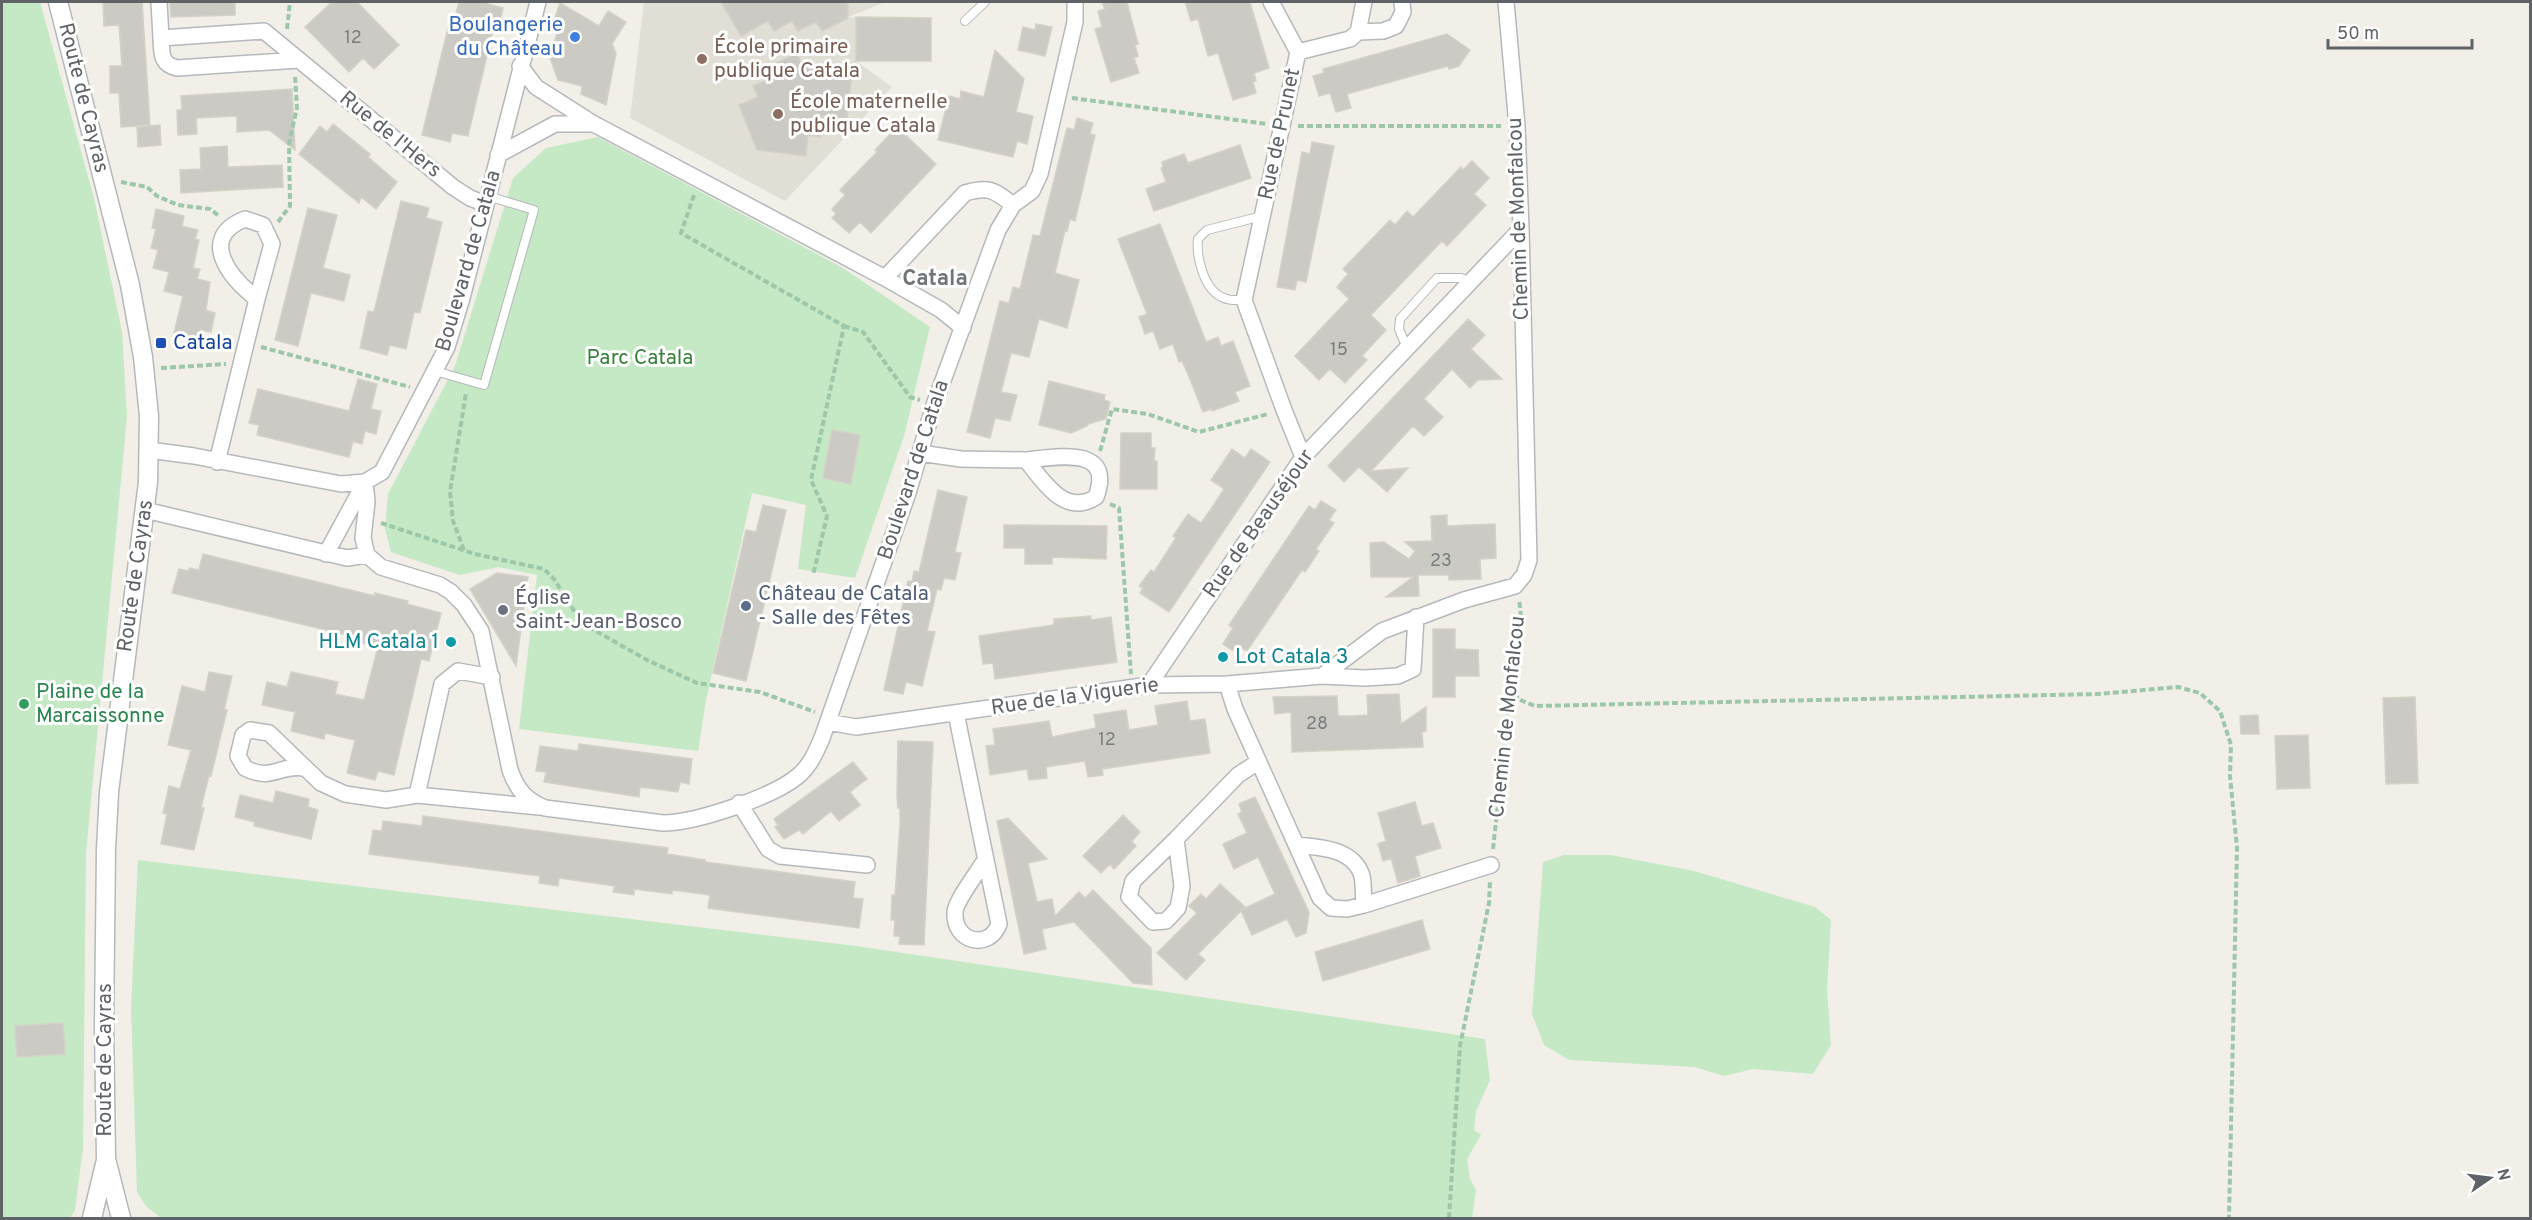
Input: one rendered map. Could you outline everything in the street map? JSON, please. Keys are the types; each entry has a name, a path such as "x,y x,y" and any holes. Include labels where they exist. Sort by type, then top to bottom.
{"street":[{"name":"Route de Cayras","path":"58,2 130,285 147,383 149,450 145,510 109,792 104,1026 106,1159 121,1218"},
{"path":"159,2 162,59 167,66 177,68 296,60"},
{"path":"498,155 538,2"},
{"path":"963,328 998,230 1013,205 1032,191 1040,174 1075,22 1075,2"},
{"name":"Rue de Prunet","path":"1244,300 1298,52 1271,2"},
{"path":"1358,32 1364,2"},
{"name":"Rue de Prunet","path":"1298,52 1341,42 1350,39 1358,32 1383,31 1396,26 1402,12 1402,2"},
{"name":"Chemin de Monfalcou","path":"1506,2 1517,126 1529,560 1524,576 1515,586"},
{"name":"Rue de l'Hers","path":"161,38 264,31 296,60 453,187 470,198 487,200"},
{"name":"Boulevard de Catala","path":"368,555 381,567 440,585 464,604 481,631 514,784 530,802 545,808 663,823 696,819 739,803 785,785 798,776 816,753 920,453 934,405 963,328 941,310 885,278 594,124 536,87 520,66"},
{"name":"Boulevard de Catala","path":"327,554 330,544 365,482 382,472 447,347 498,155 555,123 594,124"},
{"path":"885,278 965,193 981,189 995,191 1013,205"},
{"path":"217,462 272,243 263,225 245,219 229,225 221,238 221,255 241,287 257,299"},
{"name":"Rue de Beauséjour","path":"1149,685 1304,457 1521,229"},
{"path":"1244,300 1284,410 1304,457"},
{"path":"145,510 346,558 368,555 363,538 366,518 365,482 341,484 149,450"},
{"path":"920,453 961,459 1026,460 1075,457 1088,459 1096,466 1101,476 1096,497 1087,503 1076,504 1062,500 1026,460"},
{"path":"1322,676 1382,631 1416,617 1515,586"},
{"name":"Rue de la Viguerie","path":"828,722 856,727 1149,685 1227,684 1322,676 1365,678 1398,676 1413,669 1416,617"},
{"path":"417,795 442,684 458,671 492,677"},
{"path":"1227,684 1258,762 1298,845 1320,898 1331,908 1347,909 1364,905 1491,865"},
{"path":"956,713 999,924 996,932 988,938 973,940 963,936 956,926 955,910 985,860"},
{"path":"1176,839 1182,886 1178,908 1166,921 1153,922 1129,897 1133,881 1238,775 1258,762"},
{"path":"304,768 321,783 345,794 386,800 417,795 545,808"},
{"path":"739,803 768,849 780,856 867,865"},
{"path":"1298,845 1322,847 1351,858 1362,876 1364,905"},
{"name":"Route de Cayras","path":"92,1218 106,1159"}],"lane":[{"path":"965,21 984,2"},
{"path":"435,371 484,385 534,210 487,200"},
{"name":"Rue de Prunet","path":"1244,300 1226,299 1215,293 1208,285 1196,251 1198,239 1207,230 1262,216"},
{"path":"1407,348 1399,329 1400,319 1437,278 1461,278 1471,282"}],"path":[{"path":"283,47 291,12 290,2"},
{"path":"268,235 290,206 289,143 297,108 296,60"},
{"path":"699,180 681,233 844,326 863,332 910,397 922,400"},
{"path":"120,182 147,187 157,196 178,205 210,209 229,225"},
{"path":"813,575 827,516 812,480 844,326"},
{"path":"160,368 228,364 245,351 425,391"},
{"path":"464,551 453,521 450,492 468,380"},
{"path":"1096,466 1112,409 1148,414 1199,432 1284,410"},
{"path":"1096,497 1119,508 1132,687"},
{"path":"366,518 464,551 544,569 554,579 576,614 594,630 697,683 760,692 800,707"},
{"name":"Chemin de Monfalcou","path":"1449,1218 1460,1046 1489,903 1491,865 1511,686 1510,675 1520,626 1520,608 1515,586"},
{"path":"1511,686 1518,699 1535,706 2099,694 2178,687 2200,693 2220,711 2230,745 2230,776 2237,848 2229,1218"}],"shaded area":[{"path":"644,2 885,2 846,18 856,17 856,61 892,87 785,201 630,118"}],"green space":[{"path":"2,2 40,2 94,198 122,332 127,416 86,854 83,1148 75,1210 70,1218 2,1218"},
{"name":"Parc Catala","path":"598,137 843,268 930,327 904,436 855,578 798,569 806,505 752,493 706,700 698,751 519,729 537,575 499,567 460,575 391,552 385,529 388,494 455,366 513,178 546,148"},
{"path":"1564,855 1610,855 1694,871 1815,907 1831,920 1827,989 1831,1045 1813,1074 1753,1069 1724,1076 1695,1067 1569,1060 1544,1045 1532,1014 1543,862"},
{"path":"138,860 856,946 1485,1039 1490,1080 1476,1111 1474,1130 1481,1135 1467,1159 1470,1179 1476,1190 1472,1218 161,1218 146,1206 137,1192 131,1008"}],"building":[{"path":"103,2 142,2 150,125 121,127 119,93 110,93 110,66 122,66 119,25 104,26"},
{"path":"170,2 235,2 235,15 171,17"},
{"path":"332,2 357,2 399,45 374,69 363,58 349,72 305,27"},
{"path":"459,2 488,2 488,4 503,8 499,27 494,26 468,136 452,133 450,142 422,135 449,24 453,25"},
{"path":"721,2 848,2 848,18 822,31 816,22 798,31 792,21 774,31 768,21 741,36"},
{"path":"1102,2 1127,2 1138,44 1135,45 1138,56 1134,58 1139,73 1111,82 1095,29 1102,27 1098,11 1105,9"},
{"path":"1185,2 1250,2 1269,68 1254,73 1256,81 1253,82 1256,93 1233,100 1218,53 1208,56 1198,19 1191,21"},
{"path":"560,3 599,26 608,11 626,22 612,44 616,53 606,105 581,94 582,86 558,80 550,58 557,33 551,29"},
{"path":"856,17 931,18 931,61 856,61"},
{"path":"1036,24 1052,27 1045,56 1018,50 1023,27 1035,30"},
{"path":"1447,34 1470,50 1459,66 1449,69 1448,66 1347,94 1351,108 1336,112 1330,93 1319,96 1313,76 1324,73 1323,69"},
{"path":"995,50 1024,79 1016,112 1033,116 1027,144 1017,141 1013,157 938,140 949,96 960,99 961,91 984,97"},
{"path":"797,53 803,67 852,73 847,119 823,116 820,137 808,135 806,156 757,150 739,105 758,97 753,86 772,78 768,67"},
{"path":"292,89 295,150 269,130 237,132 237,116 196,118 197,134 178,135 177,110 182,110 181,96"},
{"path":"1077,118 1093,123 1090,134 1095,135 1075,221 1070,219 1067,231 1065,230 1055,273 1079,280 1067,328 1039,319 1029,357 1011,353 1001,392 1017,395 1010,421 995,418 990,438 967,432 1000,301 1009,303 1013,287 1020,289 1033,235 1040,236 1067,128 1074,130"},
{"path":"333,124 370,154 368,157 397,182 376,209 361,197 359,203 299,154 320,126 327,132"},
{"path":"160,125 161,145 138,147 137,127"},
{"path":"897,127 936,164 871,233 860,222 849,233 832,218 836,214 832,209 845,195 840,190 877,152 875,150"},
{"path":"1312,142 1334,146 1306,282 1297,280 1295,290 1277,287 1302,152 1310,154"},
{"path":"1240,145 1251,178 1154,211 1146,189 1166,182 1161,168 1163,167 1162,162 1184,154 1188,163"},
{"path":"227,146 228,167 282,165 283,187 181,193 180,170 201,169 200,148"},
{"path":"1472,161 1489,178 1474,194 1486,205 1447,246 1442,241 1371,315 1386,330 1362,356 1367,360 1345,383 1330,369 1319,380 1295,356 1349,299 1337,287 1348,274 1343,269 1390,220 1395,225 1407,211 1413,217 1461,167 1463,170"},
{"path":"401,201 429,208 426,218 442,222 420,313 414,312 406,349 390,345 387,355 360,348 368,311 374,312"},
{"path":"308,208 337,215 323,268 350,275 344,301 311,293 298,346 275,340"},
{"path":"156,209 184,216 182,226 198,230 195,239 199,240 193,268 200,269 197,279 210,282 206,310 215,313 211,332 201,330 199,339 174,333 183,296 164,291 169,272 153,268 158,250 151,248 156,229 152,228"},
{"path":"1160,224 1206,342 1218,337 1221,346 1233,341 1250,386 1235,392 1239,401 1212,411 1211,409 1203,412 1173,344 1160,349 1153,331 1145,334 1139,317 1147,314 1118,239"},
{"path":"1468,319 1485,335 1471,349 1502,379 1478,380 1470,388 1452,369 1424,399 1443,417 1424,436 1413,426 1371,471 1408,468 1387,492 1359,467 1344,482 1328,466"},
{"path":"358,379 377,384 371,409 381,411 376,434 365,431 362,444 353,441 349,457 257,435 259,425 249,423 258,389 349,411"},
{"path":"1049,381 1105,395 1104,400 1110,402 1106,419 1088,424 1071,433 1039,425"},
{"path":"832,430 860,435 851,484 823,478"},
{"path":"1121,433 1151,433 1151,448 1155,448 1154,461 1157,461 1157,489 1120,489"},
{"path":"1232,449 1245,458 1251,449 1270,462 1169,612 1140,593 1143,588 1139,586 1151,570 1154,572 1176,538 1173,536 1188,514 1201,523 1213,506 1224,489 1211,480"},
{"path":"938,490 967,497 955,552 961,553 955,580 944,578 941,590 937,589 927,631 935,632 922,686 906,682 903,694 884,690 908,581 912,582 914,571 919,572"},
{"path":"1321,501 1336,510 1329,520 1334,523 1316,549 1319,551 1305,572 1302,570 1247,651 1240,647 1238,650 1232,650 1223,644 1233,628 1229,625 1309,506 1315,510"},
{"name":"Château de Catala - Salle des Fêtes","path":"763,505 786,510 746,681 713,673 746,530 756,532"},
{"path":"1447,515 1447,526 1495,524 1496,558 1480,559 1481,579 1449,580 1449,575 1418,575 1419,596 1386,597 1413,577 1371,577 1370,543 1384,542 1409,559 1415,551 1405,542 1432,541 1431,516"},
{"path":"1004,525 1107,526 1106,559 1052,557 1052,564 1025,564 1025,548 1004,548"},
{"path":"203,554 375,596 375,593 408,601 407,604 441,613 429,661 421,659 394,775 378,771 375,780 347,773 355,740 325,733 324,739 291,731 295,712 262,705 267,682 287,687 291,672 338,682 335,694 364,700 378,647 350,640 351,636 172,593 179,569 199,570"},
{"name":"Église Saint-Jean-Bosco","path":"497,573 528,577 516,666 470,589"},
{"path":"1091,616 1091,620 1111,617 1117,662 995,679 993,663 983,664 979,636 1054,625 1054,619"},
{"path":"1433,629 1455,629 1455,649 1478,650 1479,676 1455,676 1455,697 1433,697"},
{"path":"209,672 232,676 224,710 227,710 201,808 204,808 194,850 161,844 167,814 163,813 169,786 180,789 191,750 168,745 182,686 205,692"},
{"path":"1399,694 1401,724 1426,707 1426,731 1422,732 1423,747 1292,752 1291,712 1275,714 1273,697 1337,696 1338,716 1353,716 1368,715 1367,695"},
{"path":"2415,697 2418,783 2386,784 2383,698"},
{"path":"1187,701 1190,721 1205,719 1210,753 1102,769 1103,775 1088,777 1085,761 1046,767 1047,778 1029,780 1027,769 990,775 986,746 995,745 993,729 1049,721 1052,737 1096,728 1094,715 1126,710 1129,730 1158,725 1155,706"},
{"path":"2258,715 2259,734 2241,734 2240,716"},
{"path":"2308,735 2310,788 2277,789 2275,736"},
{"path":"898,741 933,742 924,945 899,944 900,936 894,936 895,920 891,920 900,824 897,796"},
{"path":"579,744 692,759 689,784 680,782 678,792 640,787 639,797 544,782 546,772 536,771 540,746 578,751"},
{"path":"853,762 867,779 850,792 860,805 839,821 831,811 803,834 799,830 784,839 775,827 778,825 774,819"},
{"path":"276,791 309,799 308,807 318,810 311,839 254,826 255,822 235,817 240,795 273,803"},
{"path":"1255,797 1309,912 1306,933 1296,937 1287,919 1252,935 1241,911 1198,954 1205,960 1186,980 1157,953 1197,913 1189,906 1201,894 1206,899 1220,884 1245,907 1241,910 1275,894 1258,857 1234,869 1223,844 1247,833 1238,814 1242,812 1239,804"},
{"path":"1415,802 1422,826 1433,823 1441,848 1415,856 1420,876 1398,883 1391,858 1383,861 1378,844 1386,841 1378,813"},
{"path":"1123,815 1140,832 1132,841 1136,846 1114,869 1110,864 1101,873 1083,856"},
{"path":"423,816 668,848 667,854 705,860 705,862 855,882 853,898 863,899 859,928 708,908 710,895 672,890 672,894 634,889 634,895 613,892 615,886 559,878 558,886 539,883 540,876 369,854 373,830 382,831 383,821 422,826"},
{"path":"1008,818 1047,859 1028,863 1037,902 1052,899 1055,916 1079,892 1085,898 1093,890 1151,948 1152,985 1133,983 1074,922 1042,929 1046,949 1024,954 997,821"},
{"path":"1422,920 1430,949 1323,981 1315,952"},
{"path":"63,1023 65,1054 17,1057 15,1026"}],"place":[{"name":"Boulangerie du Château","path":"575,37"},
{"name":"École primaire publique Catala","path":"702,59"},
{"name":"École maternelle publique Catala","path":"778,114"},
{"name":"Catala","path":"161,343"},
{"name":"Château de Catala - Salle des Fêtes","path":"746,606"},
{"name":"Église Saint-Jean-Bosco","path":"503,610"},
{"name":"HLM Catala 1","path":"451,642"},
{"name":"Lot Catala 3","path":"1223,657"},
{"name":"Plaine de la Marcaissonne","path":"24,704"}],"district":[{"name":"Catala","path":"935,279"}]}
